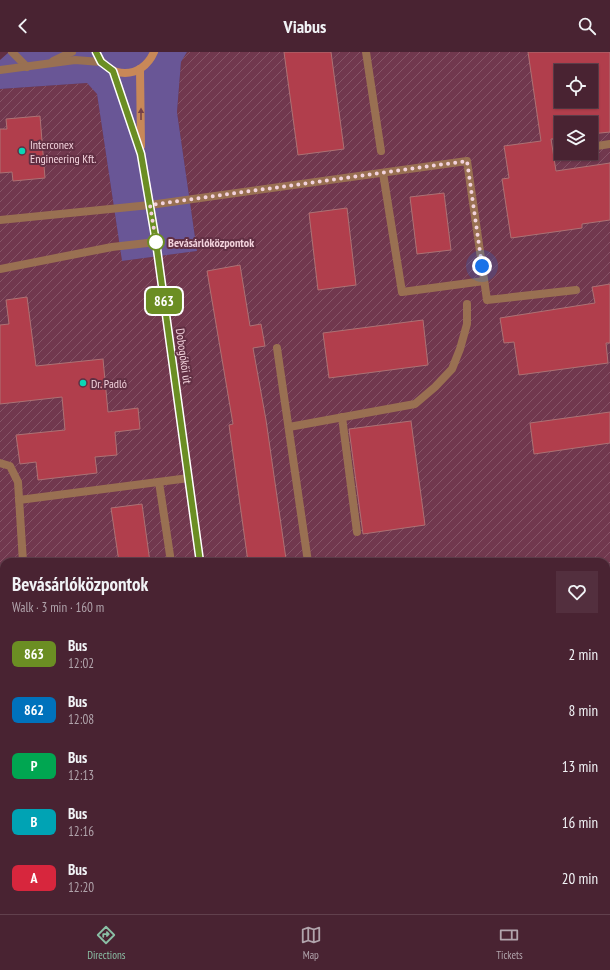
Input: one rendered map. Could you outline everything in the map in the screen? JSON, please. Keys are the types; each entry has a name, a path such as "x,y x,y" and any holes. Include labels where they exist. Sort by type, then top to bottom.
{"main road":[{"path":"96,52 101,62 113,71 124,73 134,72 140,69 148,63 154,52"},
{"name":"Dobogókői út","path":"140,69 141,154"},
{"name":"Dobogókői út","path":"113,71 141,154 156,242 199,558"}],"street":[{"path":"12,52 27,67"},
{"path":"44,64 72,52"},
{"path":"366,52 381,151"},
{"path":"0,70 75,60 101,62"},
{"path":"598,146 610,144"},
{"path":"0,220 150,205 383,174 467,161 487,300 576,290"},
{"path":"383,174 402,292 484,281"},
{"path":"0,269 112,246 156,242"},
{"path":"289,426 415,404 435,387 452,369 460,349 467,324 468,304"},
{"path":"277,348 307,558"},
{"path":"342,417 357,532"},
{"path":"0,463 10,466 18,482 23,558"},
{"path":"19,500 189,478"},
{"path":"159,482 170,558"}],"shaded area":[{"path":"9,52 187,52 181,62 177,112 197,251 122,261 97,94 87,83 0,89 0,60"},
{"path":"187,52 610,52 610,558 0,558 0,89 87,83 97,93 122,261 197,251 177,112 181,62"}],"building":[{"path":"284,52 331,52 344,149 298,155"},
{"path":"528,52 610,52 610,132 598,133 598,116 554,116 554,139 551,139 556,171 610,163 610,220 582,224 582,228 511,238 502,179 509,178 504,146 541,141"},
{"name":"Interconex Engineering Kft.","path":"40,116 45,178 13,181 12,172 0,173 0,129 7,129 6,119"},
{"path":"444,193 451,250 417,254 410,197"},
{"path":"347,208 356,285 318,290 309,213"},
{"path":"240,265 250,326 261,324 265,346 253,348 266,420 286,558 247,558 229,425 233,424 207,271"},
{"path":"610,284 610,343 606,343 608,363 519,375 514,342 504,343 500,318 595,303 592,287"},
{"path":"27,297 36,366 103,359 108,412 138,408 140,429 115,432 117,455 95,457 97,473 38,480 36,462 20,464 16,435 65,430 62,397 0,404 0,325 9,324 6,300"},
{"path":"423,320 428,365 329,378 323,333"},
{"path":"610,412 610,443 534,454 530,423"},
{"path":"411,421 425,525 363,534 349,429"},
{"path":"142,504 149,558 118,558 111,508"}],"bus line":[{"name":"863","path":"96,52 101,62 113,71 141,154 156,242 199,558"}],"place":[{"name":"Interconex Engineering Kft.","path":"22,151"},
{"name":"Bevásárlóközpontok","path":"156,242"},
{"name":"Dr. Padló","path":"83,383"}],"route":[{"path":"156,242 150,205 383,174 467,161 482,266"}]}
